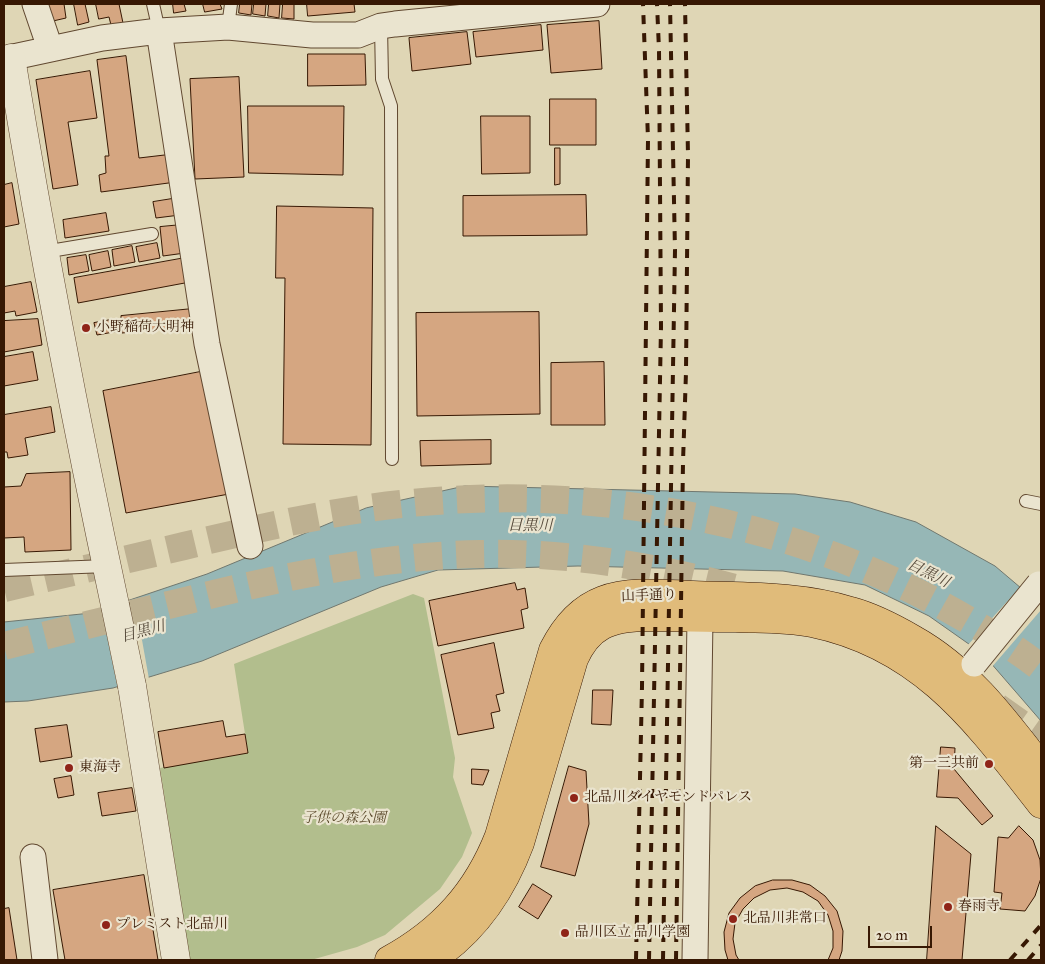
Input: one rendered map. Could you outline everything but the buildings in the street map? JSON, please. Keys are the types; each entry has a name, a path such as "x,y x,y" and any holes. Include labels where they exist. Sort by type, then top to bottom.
{"main road":[{"name":"山手通り","path":"389,960 410,949 448,918 478,880 499,836 553,650 560,634 584,610 603,600 648,594 776,598 814,602 851,611 883,623 969,671 1041,767"},
{"name":"山手通り","path":"431,960 442,953 463,934 498,893 511,868 520,844 567,681 580,647 588,635 612,620 627,617 772,619 811,623 847,632 901,658 926,674 965,712 992,742 1041,804"}],"street":[{"path":"35,4 50,48"},
{"path":"176,960 132,686 44,252 16,91 8,58 102,38 159,31 229,16 312,35 358,35 381,15 395,24 597,4"},
{"path":"159,31 208,344 250,546"},
{"path":"969,671 1040,583"},
{"path":"695,960 700,618"},
{"path":"33,857 45,960"}],"lane":[{"path":"152,4 159,31"},
{"path":"381,15 382,79 391,106 392,459"},
{"path":"44,252 152,234"},
{"path":"1026,501 1041,504"},
{"path":"4,570 107,566"}],"green space":[{"name":"子供の森公園","path":"413,594 424,598 455,758 453,777 472,833 462,857 440,889 385,935 357,947 311,960 190,960 160,768 248,753 234,664"}],"water":[{"name":"目黒川","path":"465,486 795,494 850,502 916,522 995,566 1041,605 1041,721 983,654 929,616 865,585 783,571 578,566 438,570 381,587 202,661 113,688 28,701 4,702 4,622 91,613 207,574 366,508"}],"pier":[{"path":"1022,585 1041,602 1041,610 991,668 981,656 967,646"},
{"path":"135,601 149,679 118,689 101,608"}],"tunnel":[{"path":"4,588 266,527 349,511 426,502 505,498 583,501 660,510 737,526 812,548 884,577 954,612 999,638 1041,668"},
{"path":"4,646 290,577 365,564 442,556 514,554 581,558 648,568 746,591"},
{"path":"997,707 1041,738"}],"railway":[{"path":"636,960 642,687 648,139 643,4"},
{"path":"649,960 661,327 657,4"},
{"path":"663,960 675,250 670,4"},
{"path":"676,960 686,372 688,155 685,4"},
{"path":"1010,960 1041,925"},
{"path":"1028,960 1041,945"}],"place":[{"name":"小野稲荷大明神","path":"86,328"},
{"name":"第一三共前","path":"989,764"},
{"name":"東海寺","path":"69,768"},
{"name":"北品川ダイヤモンドパレス","path":"574,798"},
{"name":"春雨寺","path":"948,907"},
{"name":"北品川非常口","path":"733,919"},
{"name":"プレミスト北品川","path":"106,925"},
{"name":"品川区立 品川学園","path":"565,933"}]}
